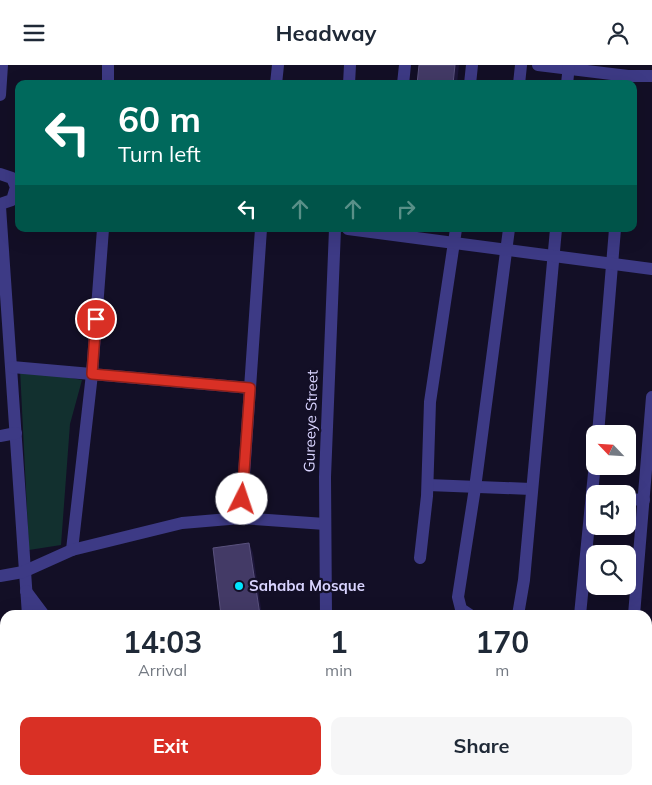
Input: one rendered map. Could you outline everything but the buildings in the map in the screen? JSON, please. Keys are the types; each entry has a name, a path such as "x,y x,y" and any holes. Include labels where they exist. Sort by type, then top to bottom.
{"street":[{"path":"0,95 2,65"},
{"path":"108,65 108,80"},
{"path":"276,80 278,65"},
{"path":"349,80 350,65"},
{"path":"403,80 405,65"},
{"path":"470,80 472,65"},
{"path":"519,80 521,65"},
{"path":"538,65 568,66 628,75 652,76"},
{"path":"567,80 568,66"},
{"path":"15,192 7,204 12,367 23,572 27,610"},
{"path":"72,550 92,374 102,232"},
{"path":"241,517 262,232"},
{"name":"Gureeye Street","path":"326,610 325,524 335,232"},
{"path":"394,232 455,243 652,269"},
{"path":"420,558 428,485 430,402 456,232"},
{"path":"462,610 458,597 475,489 509,232"},
{"path":"519,610 524,580 556,232"},
{"path":"599,425 615,232"},
{"path":"12,367 250,388"},
{"path":"634,610 652,397"},
{"path":"0,436 16,433"},
{"path":"428,485 475,489 531,489"},
{"path":"636,500 644,500"},
{"path":"0,576 23,572 72,550 182,523 241,517 325,524"},
{"path":"581,610 589,535"},
{"path":"25,588 40,610"}],"green space":[{"path":"20,369 82,380 70,424 61,545 29,550"}],"place":[{"name":"Sahaba Mosque","path":"239,586"}],"route":[{"path":"96,319 92,374 250,388 242,499"}]}
